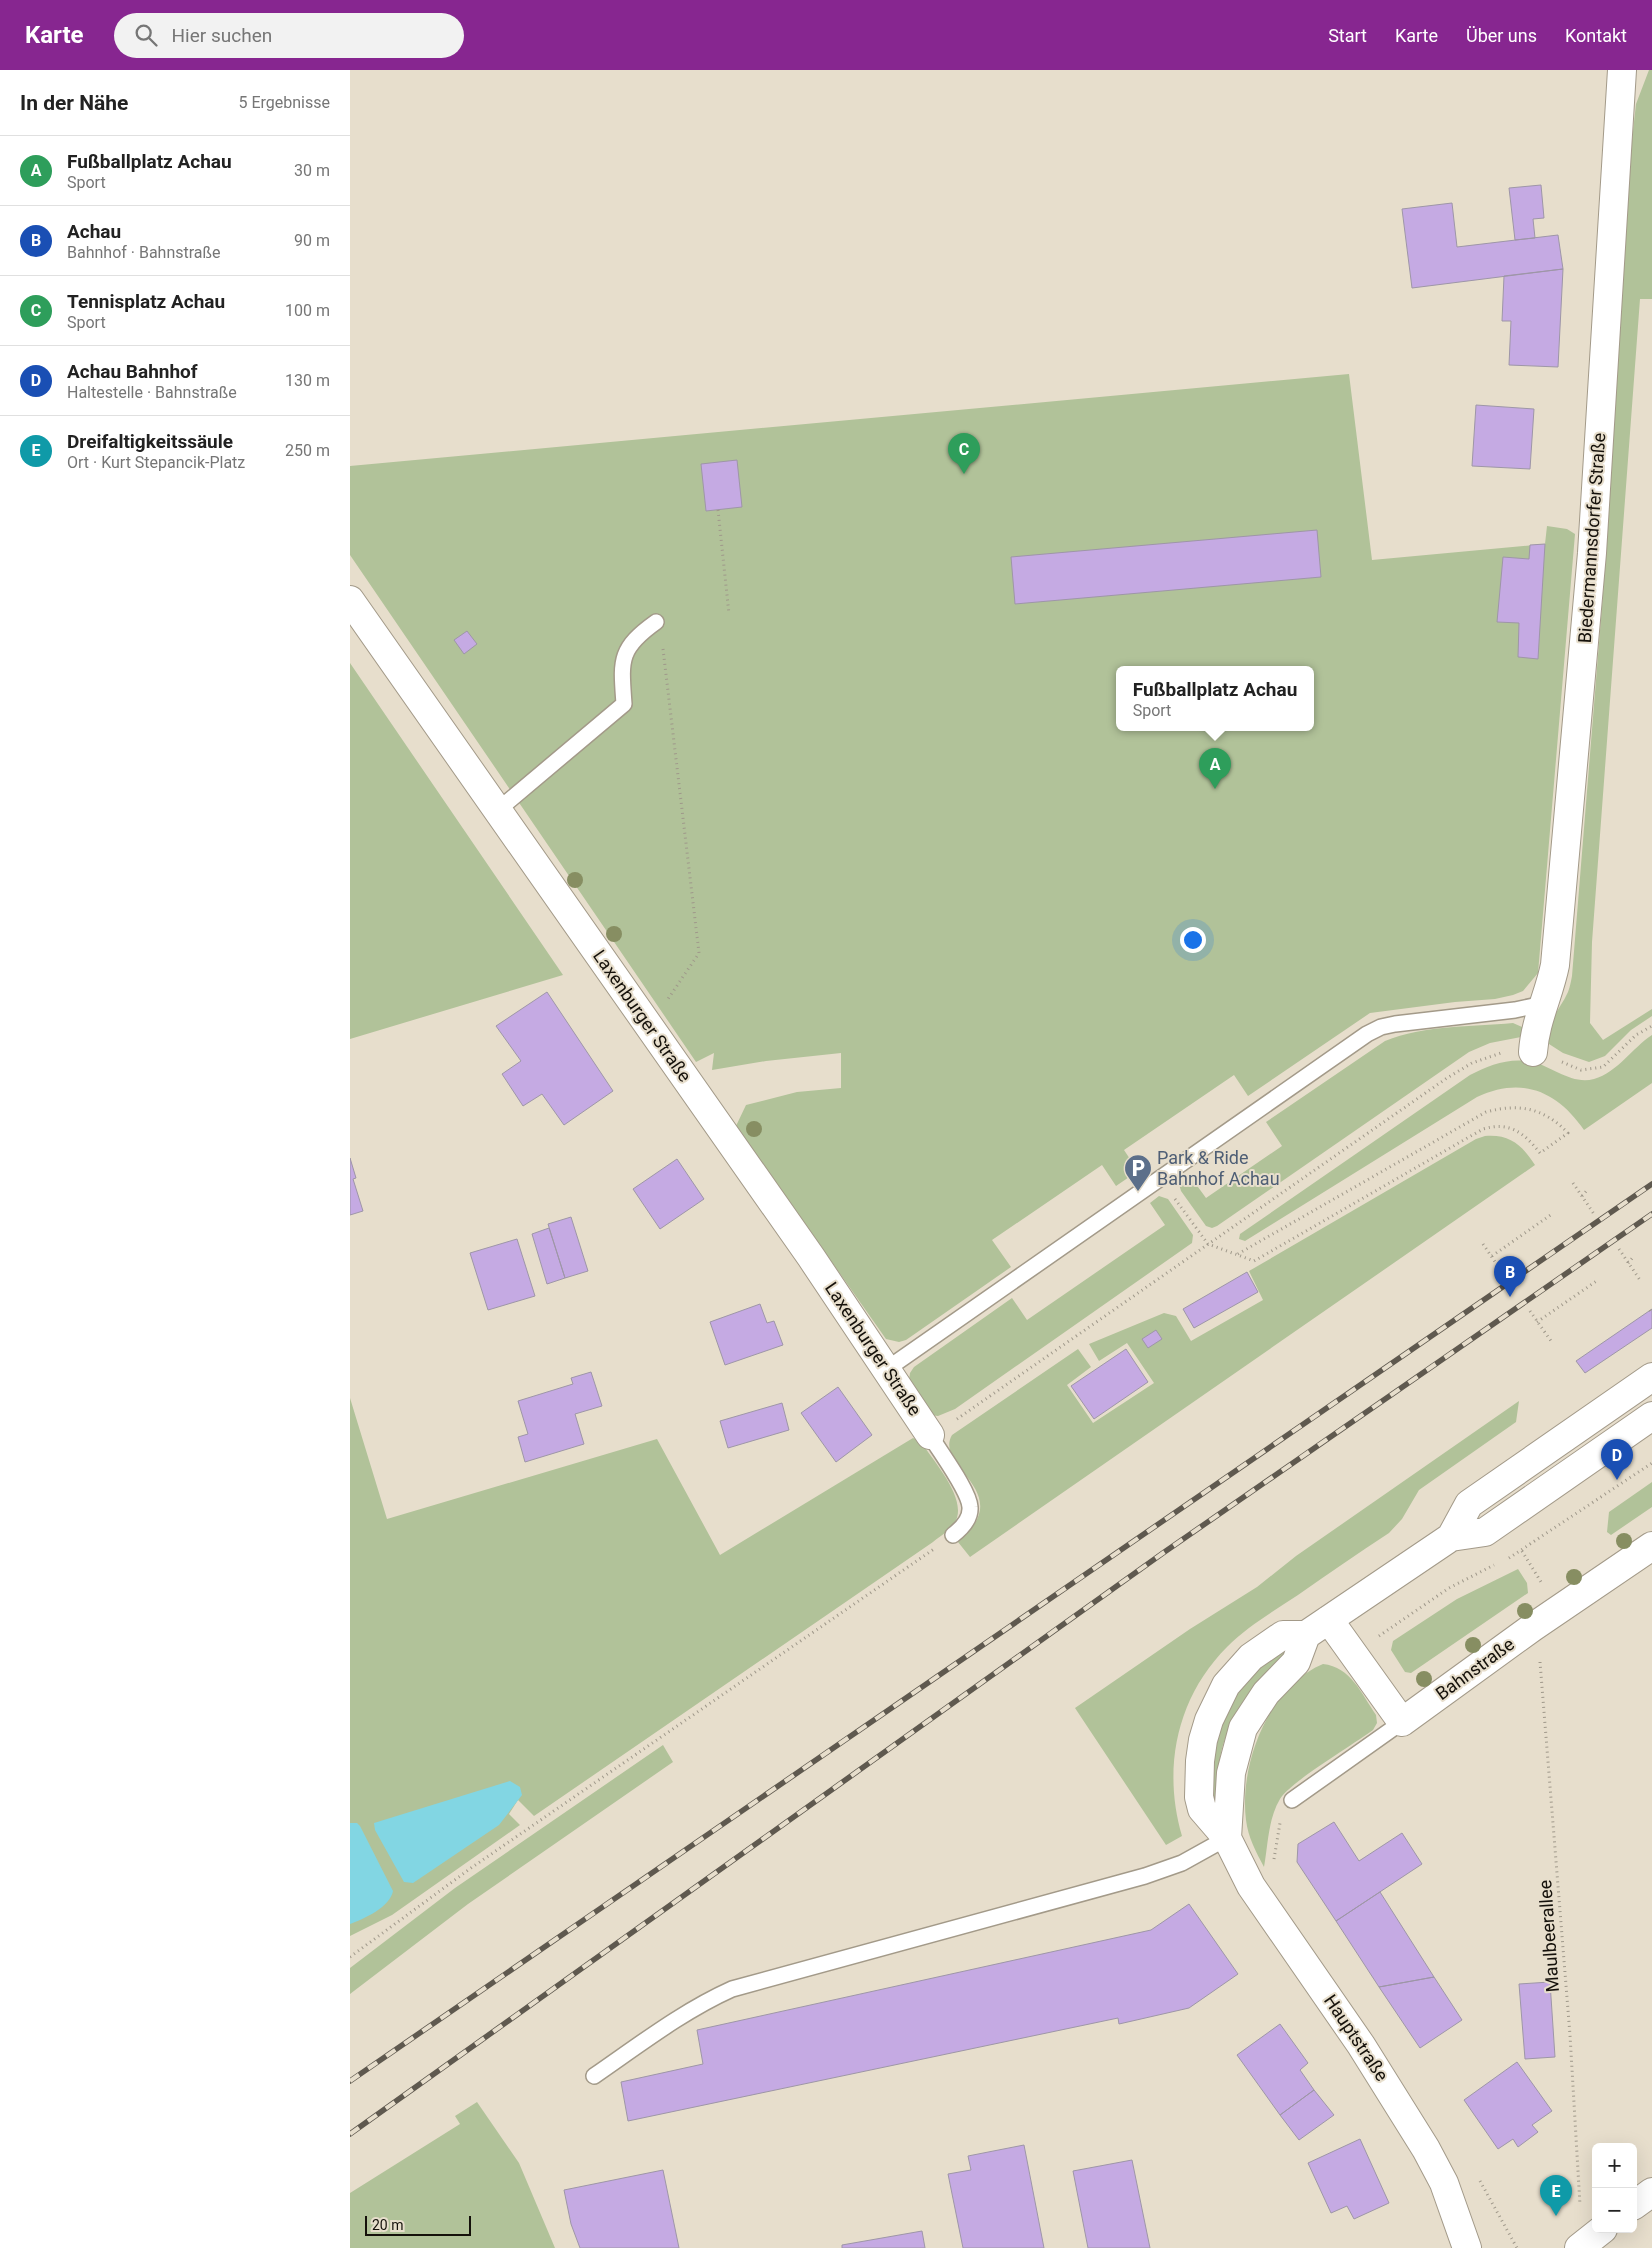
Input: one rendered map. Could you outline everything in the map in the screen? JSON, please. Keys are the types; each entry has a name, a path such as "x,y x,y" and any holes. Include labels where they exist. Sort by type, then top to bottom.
{"street":[{"name":"Biedermannsdorfer Straße","path":"1533,1052 1543,1004 1556,965 1592,553 1622,70"},
{"name":"Laxenburger Straße","path":"350,600 645,1018 887,1369 930,1435"},
{"path":"1451,1537 1469,1504 1652,1377"},
{"path":"1227,1838 1231,1773 1243,1728 1266,1693 1296,1662 1306,1635 1451,1537 1485,1532 1652,1416"},
{"name":"Bahnstraße","path":"1402,1722 1533,1627 1652,1546"},
{"path":"1329,1620 1402,1722"},
{"name":"Hauptstraße","path":"1306,1635 1283,1635 1252,1657 1226,1684 1209,1720 1200,1761 1198,1797 1202,1809 1227,1838 1251,1886 1361,2045 1426,2149 1444,2183 1467,2248"},
{"path":"1637,2203 1652,2192"}],"lane":[{"path":"498,810 624,704 621,669 626,651 640,633 656,622"},
{"path":"887,1369 1367,1034 1381,1027 1543,1004"},
{"path":"930,1435 964,1490 970,1507 966,1521 953,1536"},
{"path":"1292,1800 1402,1722"},
{"path":"594,2076 659,2030 732,1989 1145,1876 1182,1863 1227,1838"}],"path":[{"path":"718,510 729,614"},
{"path":"645,1018 666,1003 699,953 662,640"},
{"path":"930,1435 962,1415 1472,1063 1490,1055 1510,1051 1533,1052 1581,1070 1593,1070 1608,1063 1636,1035 1652,1026"},
{"path":"1161,1178 1208,1244 1236,1255 1254,1261 1483,1129 1497,1126 1513,1128 1527,1137 1540,1153 1568,1133 1556,1120 1541,1112 1527,1108 1498,1108 1486,1112 1236,1255"},
{"path":"1572,1183 1594,1214"},
{"path":"1582,1196 1588,1189"},
{"path":"1492,1256 1552,1214"},
{"path":"1483,1244 1504,1275"},
{"path":"1619,1249 1640,1280"},
{"path":"1628,1263 1634,1256"},
{"path":"1537,1322 1598,1280"},
{"path":"1530,1311 1551,1341"},
{"path":"1505,1559 1522,1551 1652,1463"},
{"path":"350,1957 471,1868 953,1536"},
{"path":"1522,1551 1537,1576"},
{"path":"1354,1654 1448,1588 1497,1563"},
{"name":"Maulbeerallee","path":"1533,1627 1538,1645 1588,2241"}],"green space":[{"path":"1649,70 1652,70 1652,299 1640,299 1592,942 1590,1023 1603,1040 1652,1009 1652,1016 1631,1030 1605,1056 1589,1062 1563,1053 1549,1044 1548,1036 1554,1016 1568,992 1572,976 1603,594 1632,140 1636,104"},
{"path":"1349,374 1372,560 1545,544 1547,526 1567,529 1575,534 1538,973 1523,991 1513,995 1495,999 1370,1013 1248,1096 1234,1075 1124,1150 1138,1171 1116,1186 1102,1165 992,1240 1011,1267 906,1340 899,1342 886,1339 736,1126 746,1105 797,1092 841,1088 841,1053 766,1061 712,1070 714,1053 696,1062 350,555 350,466"},
{"path":"350,663 563,975 350,1039"},
{"path":"1513,1023 1522,1027 1524,1032 1521,1037 1490,1043 1469,1052 1217,1226 1212,1228 1206,1226 1181,1191 1179,1184 1190,1176 1206,1198 1282,1146 1266,1122 1385,1041 1432,1029"},
{"path":"1652,1035 1652,1083 1584,1130 1562,1105 1537,1091 1524,1088 1509,1088 1493,1091 1477,1097 1245,1241 1239,1239 1240,1234 1477,1071 1508,1061 1524,1061 1540,1064 1570,1078 1578,1080 1594,1079 1603,1076 1618,1065"},
{"path":"1485,1136 1502,1137 1514,1142 1535,1165 970,1557 958,1542 974,1524 980,1508 978,1494 954,1458 949,1447 952,1435 1078,1349 1091,1367 1067,1385 1093,1423 1154,1383 1127,1343 1099,1361 1089,1344 1164,1313 1176,1316 1191,1341 1263,1300 1249,1271 1476,1139"},
{"path":"1159,1196 1168,1199 1193,1235 1192,1243 955,1409 938,1416 930,1415 909,1380 910,1373 914,1367 1012,1298 1027,1320 1165,1225 1150,1203"},
{"path":"350,1398 387,1519 657,1439 720,1555 913,1438 921,1442 948,1482 954,1493 958,1515 952,1527 933,1542 534,1816 518,1800 509,1814 520,1825 392,1915 350,1936"},
{"path":"1519,1401 1516,1422 1419,1490 1402,1519 1389,1533 1252,1626 1235,1639 1210,1667 1196,1688 1178,1735 1174,1760 1174,1785 1176,1810 1182,1836 1166,1845 1075,1708 1190,1629 1257,1587 1296,1556"},
{"path":"1652,1482 1652,1507 1611,1535 1607,1532 1609,1512"},
{"path":"1518,1569 1527,1583 1528,1593 1411,1673 1405,1672 1391,1650 1393,1641 1457,1599"},
{"path":"1281,1647 1290,1650 1244,1702 1228,1732 1222,1748 1219,1766 1219,1804 1213,1804 1214,1757 1216,1742 1225,1712 1242,1685"},
{"path":"1323,1664 1341,1670 1354,1682 1376,1715 1377,1723 1373,1730 1308,1774 1280,1799 1273,1815 1264,1867 1250,1838 1246,1820 1247,1776 1253,1753 1261,1730 1287,1690 1304,1675"},
{"path":"663,1745 673,1762 468,1904 350,1994 350,1968 455,1888"},
{"path":"477,2102 519,2163 555,2248 350,2248 350,2193 460,2124 455,2116"}],"water":[{"path":"510,1781 520,1787 522,1795 499,1825 413,1883 404,1882 375,1830 374,1823"},
{"path":"350,1823 357,1823 360,1826 393,1891 391,1897 382,1907 369,1916 350,1924"}],"building":[{"path":"1541,185 1544,218 1533,219 1535,238 1515,240 1509,188"},
{"path":"1452,203 1457,247 1558,235 1563,269 1412,288 1402,209"},
{"path":"1563,269 1558,367 1509,365 1511,321 1502,321 1504,276"},
{"path":"1476,405 1534,409 1530,469 1472,466"},
{"path":"737,460 742,507 706,511 701,464"},
{"path":"1317,530 1321,577 1015,604 1011,557"},
{"path":"1545,544 1538,659 1518,657 1519,623 1497,622 1503,557 1529,559 1530,545"},
{"path":"467,631 477,644 464,654 454,640"},
{"path":"547,992 613,1091 564,1125 542,1094 523,1106 502,1074 521,1061 496,1026"},
{"path":"350,1158 356,1178 353,1179 363,1211 350,1215"},
{"path":"677,1159 704,1199 660,1229 633,1189"},
{"path":"571,1217 588,1271 565,1278 548,1224"},
{"path":"549,1228 565,1278 547,1284 532,1234"},
{"path":"517,1239 535,1296 488,1310 470,1253"},
{"path":"1247,1272 1258,1292 1194,1328 1183,1309"},
{"path":"760,1304 767,1323 774,1321 783,1345 725,1365 710,1322"},
{"path":"1652,1309 1652,1328 1585,1373 1576,1361"},
{"path":"1156,1330 1162,1339 1148,1348 1142,1339"},
{"path":"1126,1349 1148,1382 1094,1419 1071,1386"},
{"path":"591,1372 602,1406 575,1414 584,1444 525,1462 518,1437 528,1434 518,1401 573,1384 571,1378"},
{"path":"838,1387 872,1435 836,1462 801,1413"},
{"path":"782,1403 789,1430 728,1448 720,1421"},
{"path":"1334,1822 1359,1861 1402,1833 1422,1864 1336,1921 1297,1862 1298,1844"},
{"path":"1380,1892 1434,1977 1379,1987 1336,1921"},
{"path":"1189,1904 1238,1974 1189,2008 1119,2024 1118,2018 628,2121 621,2082 703,2064 697,2030 1151,1930"},
{"path":"1434,1977 1462,2020 1420,2048 1379,1987"},
{"path":"1550,1982 1555,2057 1525,2059 1519,1984"},
{"path":"1280,2024 1308,2063 1300,2070 1314,2090 1280,2115 1237,2055"},
{"path":"1517,2062 1552,2111 1532,2125 1538,2132 1518,2147 1513,2139 1498,2149 1464,2100"},
{"path":"1314,2090 1334,2115 1299,2140 1280,2115"},
{"path":"1360,2139 1389,2203 1354,2219 1347,2206 1331,2213 1308,2163"},
{"path":"1024,2145 1044,2248 963,2248 948,2174 971,2170 968,2156"},
{"path":"1132,2160 1150,2248 1088,2248 1073,2171"},
{"path":"663,2170 679,2248 580,2248 571,2224 564,2190"},
{"path":"922,2231 925,2248 842,2248 842,2245"}],"railway":[{"path":"350,2081 1652,1184"},
{"path":"350,2134 1163,1553 1652,1214"}],"place":[{"name":"Tennisplatz Achau","path":"964,474"},
{"name":"Fußballplatz Achau","path":"1215,789"},
{"name":"Park & Ride Bahnhof Achau","path":"1138,1192"},
{"name":"Achau","path":"1510,1297"},
{"name":"Achau Bahnhof","path":"1617,1480"},
{"name":"Dreifaltigkeitssäule","path":"1556,2216"}]}
